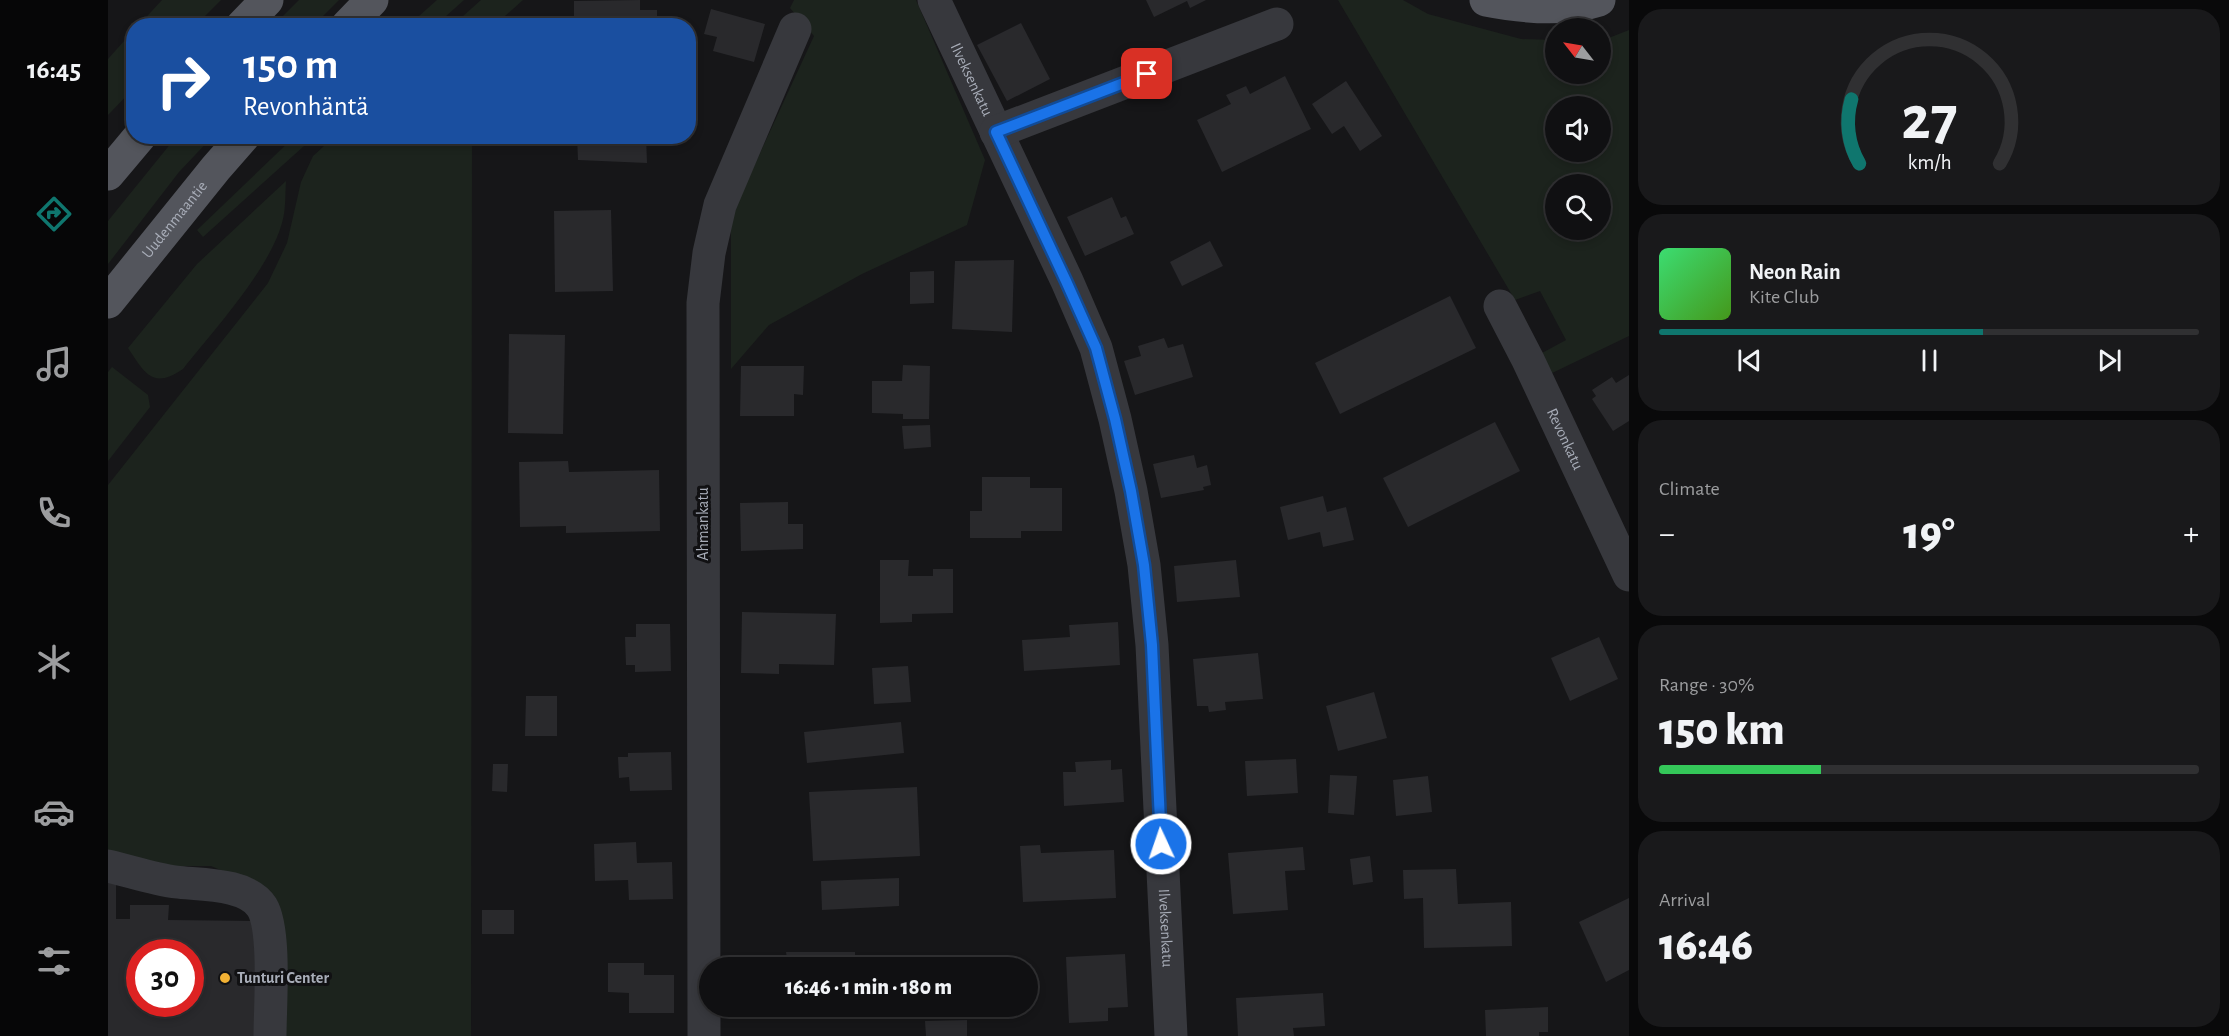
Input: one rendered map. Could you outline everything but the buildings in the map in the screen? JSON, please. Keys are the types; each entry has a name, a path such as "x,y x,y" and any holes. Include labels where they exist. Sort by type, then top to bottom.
{"main road":[{"path":"250,18 267,0"},
{"path":"355,18 372,0"},
{"path":"1486,0 1505,4 1565,6 1599,0"},
{"path":"108,174 133,144"},
{"name":"Uudenmaantie","path":"108,302 237,144"}],"street":[{"name":"Ilveksenkatu","path":"934,0 1096,348 1115,419 1144,565 1152,645 1171,1036"},
{"path":"996,132 1277,24"},
{"name":"Ahmankatu","path":"704,1036 703,303 709,253 720,206 795,29"},
{"name":"Revonkatu","path":"1500,306 1528,360 1629,575"},
{"path":"108,866 175,882 203,883 232,889 251,897 262,907 270,940 270,1036"}],"shaded area":[{"path":"162,0 221,0 203,18 145,18"},
{"path":"299,0 339,0 321,18 281,18"},
{"path":"437,0 464,0 444,18 417,18"},
{"path":"481,0 523,0 503,18 461,18"},
{"path":"794,0 916,0 985,160 967,225 862,274 769,325 731,369 731,216 814,36 790,8"},
{"path":"1338,0 1403,0 1428,14 1521,39 1545,40 1545,84 1611,84 1611,37 1629,30 1629,336 1548,375 1542,353 1566,340 1540,291 1515,300"},
{"path":"126,39 126,96 108,115 108,59"},
{"path":"170,144 205,144 179,172 108,264 108,221"},
{"path":"287,144 306,144 203,237 197,230"},
{"path":"326,144 472,144 471,1036 276,1036 275,909 270,891 211,866 165,866 108,851 108,485 268,283 287,243 301,182 313,156"},
{"path":"286,181 282,223 275,241 253,280 183,369 164,378 150,376 139,365 128,348 197,264"},
{"path":"112,367 148,395 150,407 108,461 108,372"}],"place":[{"name":"Tunturi Center","path":"225,978"}],"route":[{"path":"1147,74 996,132 1096,348 1115,419 1144,565 1152,645 1161,844"}]}
